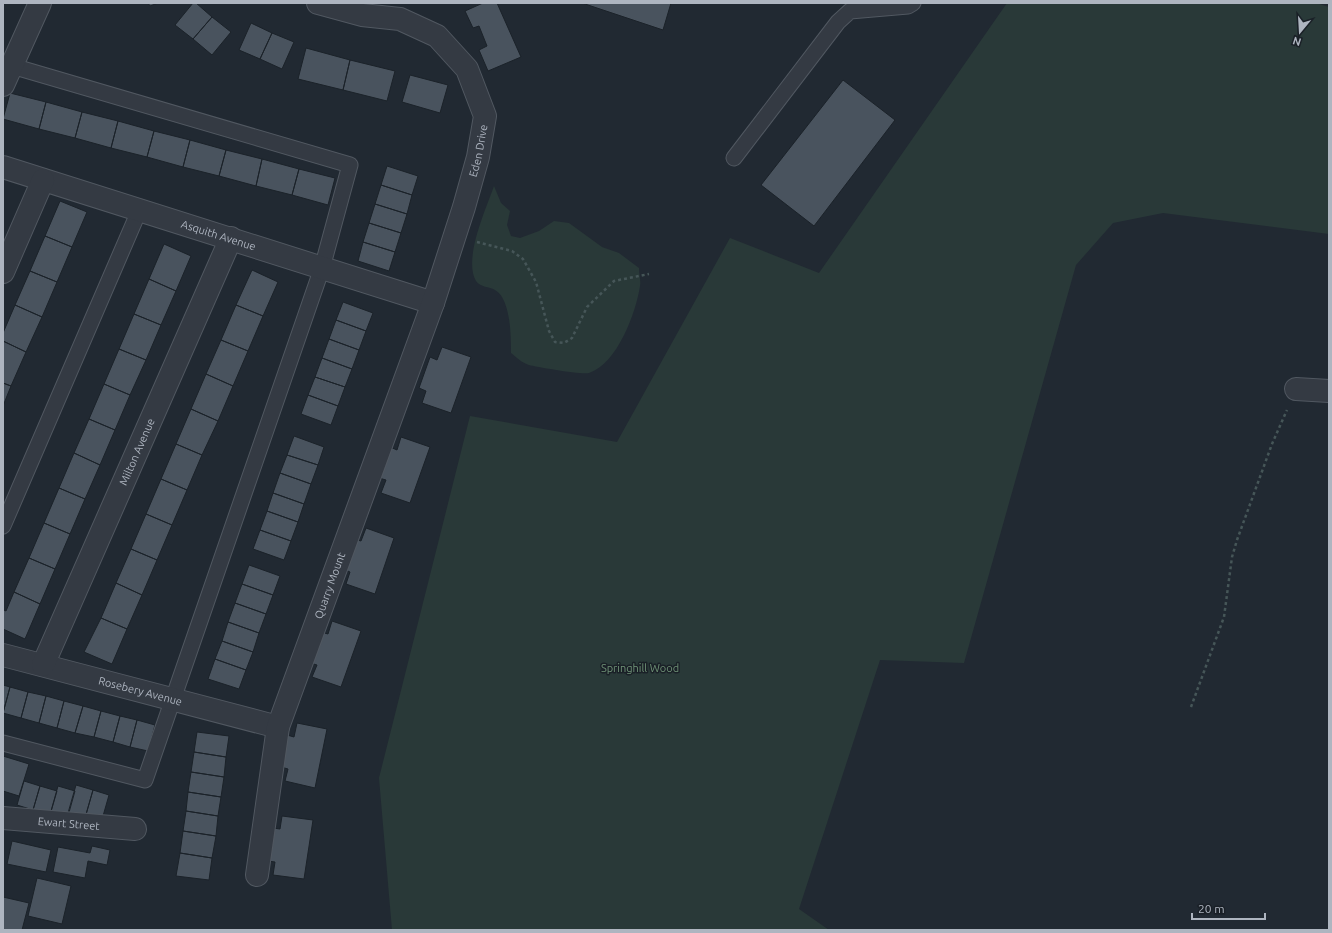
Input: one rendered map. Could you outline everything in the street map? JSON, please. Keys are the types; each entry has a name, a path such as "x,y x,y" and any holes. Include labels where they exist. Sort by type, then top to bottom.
{"street":[{"path":"7,76 40,3"},
{"name":"Eden Drive","path":"318,3 362,15 403,11 437,36 467,69 485,116 478,157 454,239 433,303"},
{"name":"Asquith Avenue","path":"3,167 433,303"},
{"path":"3,272 43,180"},
{"name":"Milton Avenue","path":"43,665 231,238"},
{"name":"Quarry Mount","path":"257,875 278,727 433,303"},
{"path":"1296,389 1329,391"},
{"name":"Rosebery Avenue","path":"3,655 278,727"},
{"name":"Ewart Street","path":"3,818 135,829"}],"lane":[{"path":"734,158 838,22 850,11 908,6 913,3"},
{"path":"3,743 145,780 322,268 350,165 7,76"},
{"path":"3,526 139,211"}],"path":[{"path":"454,239 490,245 512,251 523,259 536,282 549,331 555,342 564,343 572,338 587,307 614,281 649,274"},
{"path":"1191,707 1224,617 1232,557 1237,540 1272,444 1296,389"}],"green space":[{"name":"Springhill Wood","path":"1007,3 1316,3 1329,7 1329,234 1163,213 1113,223 1076,265 964,663 880,660 799,909 829,930 392,930 379,778 470,416 617,442 730,238 819,273"},
{"path":"494,186 501,203 510,211 507,225 511,236 520,238 539,231 554,221 569,223 602,247 619,253 639,268 640,286 638,297 624,336 616,349 599,368 589,373 550,369 526,364 511,353 509,319 504,301 495,290 478,283 473,272 472,260 477,234"}],"building":[{"path":"148,3 158,3 150,6"},
{"path":"193,3 196,3 212,17 193,39 175,25"},
{"path":"483,3 497,3 521,57 488,71 479,50 487,46 479,26 473,28 465,11"},
{"path":"582,3 671,3 663,30"},
{"path":"212,17 231,32 212,55 193,39"},
{"path":"251,23 272,33 260,59 239,50"},
{"path":"272,33 294,42 282,69 260,59"},
{"path":"306,48 350,60 343,90 298,79"},
{"path":"350,60 395,71 387,101 343,90"},
{"path":"410,75 448,85 440,113 402,102"},
{"path":"843,80 895,120 814,226 761,185"},
{"path":"10,93 46,102 39,129 3,119"},
{"path":"46,102 82,112 75,138 39,129"},
{"path":"82,112 118,121 111,148 75,138"},
{"path":"118,121 154,131 147,157 111,148"},
{"path":"154,131 190,140 183,167 147,157"},
{"path":"190,140 226,150 219,176 183,167"},
{"path":"226,150 262,159 256,186 219,176"},
{"path":"262,159 299,169 292,195 256,186"},
{"path":"387,166 418,176 412,195 381,185"},
{"path":"299,169 335,178 328,205 292,195"},
{"path":"381,185 412,195 407,214 375,204"},
{"path":"60,201 87,212 72,247 45,236"},
{"path":"375,204 407,214 401,233 369,223"},
{"path":"369,223 401,233 395,252 363,242"},
{"path":"45,236 72,247 57,282 30,271"},
{"path":"363,242 395,252 389,271 358,261"},
{"path":"164,244 191,256 176,291 149,279"},
{"path":"252,270 278,282 263,316 236,305"},
{"path":"30,271 57,282 42,317 15,305"},
{"path":"149,279 176,291 161,325 134,314"},
{"path":"343,302 373,313 366,331 336,320"},
{"path":"15,305 42,317 26,352 3,341 3,333"},
{"path":"236,305 263,316 248,351 221,340"},
{"path":"134,314 161,325 146,360 119,349"},
{"path":"336,320 366,331 359,350 329,339"},
{"path":"329,339 359,350 352,369 322,358"},
{"path":"221,340 248,351 233,386 206,374"},
{"path":"3,341 26,352 11,386 3,383"},
{"path":"442,347 471,357 451,413 422,403 426,391 419,388 430,357 437,360"},
{"path":"119,349 146,360 130,395 104,384"},
{"path":"322,358 352,369 345,387 315,377"},
{"path":"206,374 233,386 218,421 191,409"},
{"path":"315,377 345,387 338,406 308,395"},
{"path":"3,383 11,386 3,406"},
{"path":"104,384 130,395 115,430 89,419"},
{"path":"308,395 338,406 331,425 301,414"},
{"path":"191,409 218,421 202,455 176,444"},
{"path":"89,419 115,430 100,465 74,453"},
{"path":"294,436 324,447 318,465 287,455"},
{"path":"401,437 430,447 410,503 381,493 386,480 379,478 390,447 397,450"},
{"path":"176,444 202,455 187,490 161,479"},
{"path":"74,453 100,465 85,499 59,488"},
{"path":"287,455 318,465 311,484 280,473"},
{"path":"280,473 311,484 304,504 273,493"},
{"path":"161,479 187,490 172,525 146,514"},
{"path":"59,488 85,499 70,534 44,523"},
{"path":"273,493 304,504 298,522 267,511"},
{"path":"267,511 298,522 291,541 260,530"},
{"path":"146,514 172,525 157,560 131,549"},
{"path":"44,523 70,534 55,569 29,558"},
{"path":"366,528 394,538 375,594 346,584 350,572 343,569 354,539 361,541"},
{"path":"260,530 291,541 284,560 253,549"},
{"path":"131,549 157,560 142,595 116,583"},
{"path":"29,558 55,569 40,604 14,592"},
{"path":"249,565 280,576 273,595 242,584"},
{"path":"116,583 142,595 127,629 101,618"},
{"path":"242,584 273,595 266,614 235,603"},
{"path":"14,592 40,604 25,639 3,629 3,612 4,610 6,611"},
{"path":"235,603 266,614 259,633 228,622"},
{"path":"101,618 127,629 112,664 84,652"},
{"path":"332,621 361,631 341,687 312,677 317,665 310,663 321,632 328,634"},
{"path":"228,622 259,633 253,652 222,641"},
{"path":"222,641 253,652 246,670 215,659"},
{"path":"215,659 246,670 239,689 208,679"},
{"path":"3,685 10,687 3,713"},
{"path":"10,687 28,692 21,718 3,713"},
{"path":"28,692 46,696 39,723 21,718"},
{"path":"46,696 64,701 57,728 39,723"},
{"path":"64,701 83,706 75,733 57,728"},
{"path":"83,706 101,711 94,737 75,733"},
{"path":"101,711 120,716 113,742 94,737"},
{"path":"120,716 137,720 130,747 113,742"},
{"path":"137,720 155,725 148,751 130,747"},
{"path":"297,723 327,729 315,788 285,781 288,769 281,767 287,735 294,737"},
{"path":"197,732 229,736 226,757 194,752"},
{"path":"194,752 226,757 224,777 191,772"},
{"path":"3,756 29,764 19,796 3,791"},
{"path":"191,772 224,777 221,797 188,792"},
{"path":"24,781 40,786 33,810 17,805"},
{"path":"76,785 93,790 85,818 68,813"},
{"path":"40,786 57,791 50,815 33,810"},
{"path":"58,786 75,791 68,816 51,811"},
{"path":"93,790 109,795 101,823 85,818"},
{"path":"188,792 221,797 218,816 186,811"},
{"path":"186,811 218,816 216,836 183,831"},
{"path":"282,816 313,820 304,879 273,875 275,862 268,861 273,828 280,829"},
{"path":"183,831 216,836 212,858 180,853"},
{"path":"12,841 51,850 46,872 7,864"},
{"path":"92,846 110,850 107,865 88,861 85,878 53,872 58,847 90,853"},
{"path":"180,853 212,858 209,880 176,876"},
{"path":"37,878 71,886 62,924 28,916"},
{"path":"3,897 29,903 22,930 3,930"}]}
